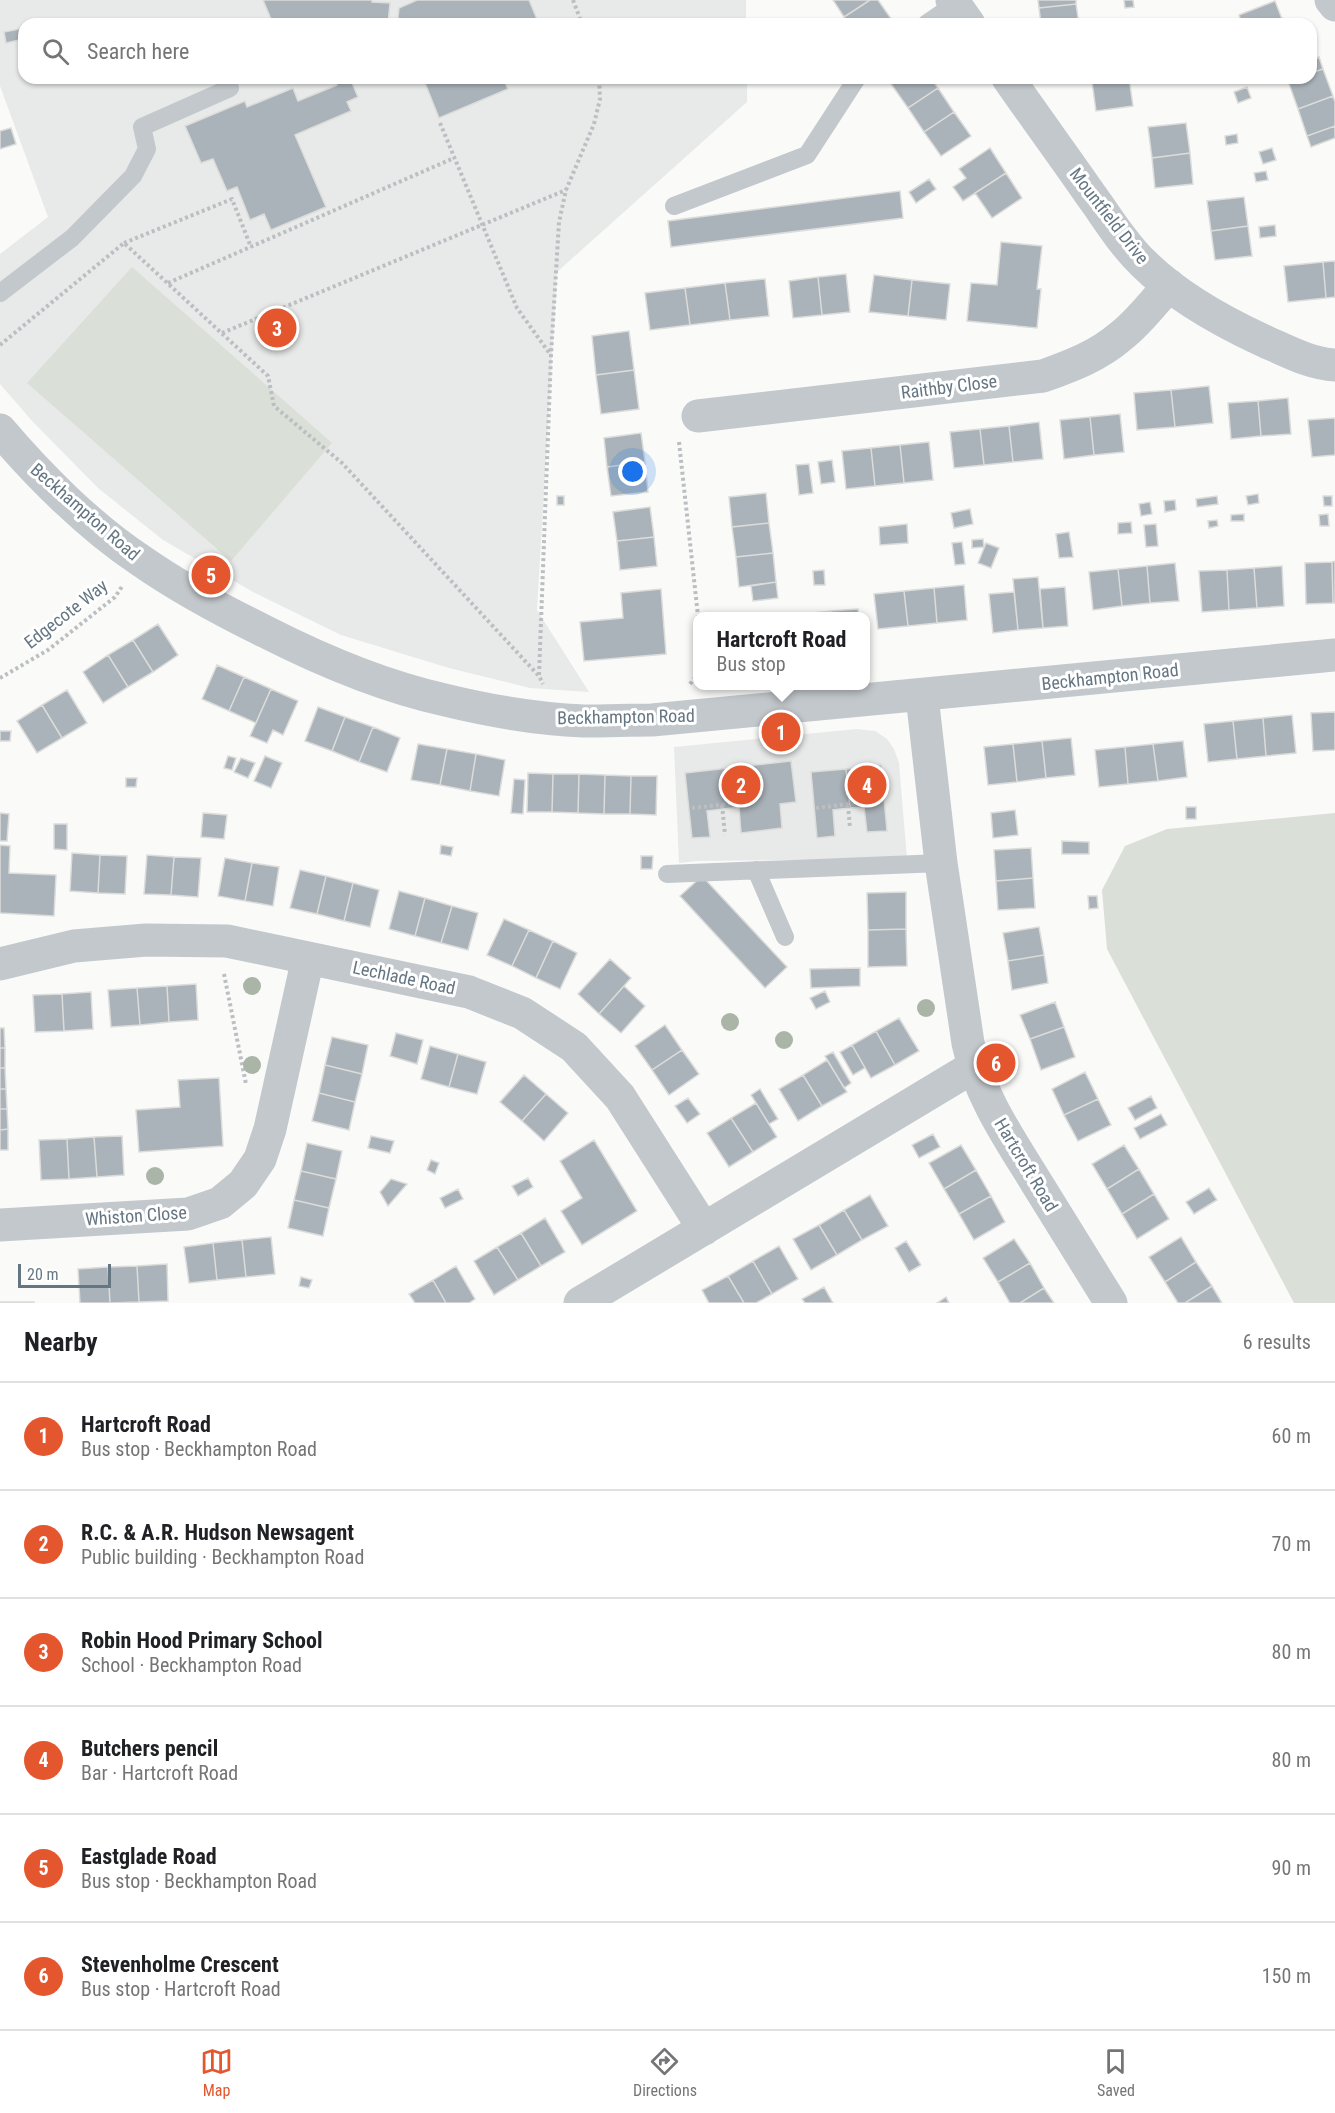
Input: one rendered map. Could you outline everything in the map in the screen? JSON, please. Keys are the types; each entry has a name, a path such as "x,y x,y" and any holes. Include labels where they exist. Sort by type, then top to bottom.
{"street":[{"path":"1331,0 1335,6"},
{"name":"Mountfield Drive","path":"1012,84 1119,235 1142,263 1201,308 1239,330 1287,351 1323,364 1335,365"},
{"name":"Raithby Close","path":"698,416 1043,376 1073,366 1097,354 1123,335 1169,285"},
{"name":"Beckhampton Road","path":"0,430 23,458 79,512 138,560 228,613 310,654 392,686 490,710 584,721 652,720 1335,656"},
{"name":"Hartcroft Road","path":"922,696 941,863 973,1067 987,1101 1111,1303"},
{"name":"Lechlade Road","path":"0,964 86,945 146,940 227,941 469,992 522,1012 574,1047 620,1097 704,1229"},
{"name":"Whiston Close","path":"0,1225 188,1214 220,1203 243,1184 260,1159 270,1129 308,958"},
{"path":"580,1303 973,1067"}],"lane":[{"path":"939,18 959,9"},
{"path":"674,206 807,155 853,84"},
{"path":"0,293 72,238 133,176 147,149 142,127 230,88"},
{"path":"667,874 941,863"},
{"path":"756,870 785,937"}],"path":[{"path":"573,0 580,18"},
{"path":"539,676 551,355 559,222 566,190 594,124 600,99 599,84"},
{"path":"440,123 517,308 551,355"},
{"path":"168,283 454,158"},
{"path":"222,333 566,190"},
{"path":"0,345 124,243 232,199 251,247"},
{"path":"124,243 268,376 274,406 342,463 539,676 547,695 546,717"},
{"path":"698,416 676,419 698,612"},
{"name":"Edgecote Way","path":"0,678 48,650 115,597 138,560"},
{"path":"816,808 880,800"},
{"path":"692,808 757,801"},
{"path":"722,805 725,835"},
{"path":"848,805 850,828"},
{"path":"227,941 222,960 247,1089"}],"shaded area":[{"path":"0,0 746,0 746,18 18,18 18,84 747,84 747,102 557,272 537,610 589,692 530,688 449,668 341,635 253,592 163,540 98,488 33,422 0,384 0,254 48,217 0,86"},
{"path":"132,267 332,443 231,561 27,383"},
{"path":"857,729 875,731 887,739 894,749 899,763 907,859 679,863 674,747"},
{"path":"1335,813 1335,1303 1294,1303 1107,949 1102,890 1125,846 1167,829"}],"building":[{"path":"263,0 372,0 372,2 390,3 389,18 270,18"},
{"path":"417,0 529,0 536,18 398,18 399,8"},
{"path":"833,0 870,0 844,17"},
{"path":"870,0 878,0 891,18 845,18"},
{"path":"1038,0 1076,0 1076,4 1039,8"},
{"path":"1124,0 1133,0 1134,7 1125,8"},
{"path":"1275,1 1282,18 1240,18 1239,15"},
{"path":"1076,4 1078,18 1040,18 1039,8"},
{"path":"18,29 18,40 6,43 4,32"},
{"path":"1319,57 1323,69 1317,71 1317,58"},
{"path":"1323,69 1333,96 1298,109 1289,84 1317,84 1317,71"},
{"path":"353,84 358,97 347,102 351,111 295,135 326,207 271,230 264,214 250,220 237,187 227,191 213,159 201,163 185,126 245,101 247,107 293,88 298,101 337,85"},
{"path":"425,84 506,84 508,89 439,118"},
{"path":"891,84 935,84 938,88 908,108"},
{"path":"1092,84 1130,84 1133,106 1096,111"},
{"path":"1247,87 1251,98 1238,103 1234,92"},
{"path":"938,88 954,112 924,132 908,108"},
{"path":"1333,96 1335,126 1307,136 1298,109"},
{"path":"954,112 971,136 941,156 924,132"},
{"path":"1186,123 1190,153 1152,158 1148,127"},
{"path":"1335,126 1335,138 1311,147 1307,136"},
{"path":"11,128 16,144 0,149 0,131"},
{"path":"1237,134 1238,143 1226,145 1225,136"},
{"path":"990,148 1006,173 963,201 953,187 966,178 959,169"},
{"path":"1272,148 1276,160 1263,164 1259,152"},
{"path":"1190,153 1193,184 1155,188 1152,158"},
{"path":"1266,171 1268,180 1256,182 1254,173"},
{"path":"1006,173 1022,198 992,218 975,193"},
{"path":"929,179 936,189 916,203 909,192"},
{"path":"900,191 903,218 671,247 668,221"},
{"path":"1244,197 1248,226 1211,231 1207,201"},
{"path":"1275,225 1276,236 1260,238 1259,227"},
{"path":"1248,226 1252,256 1215,260 1211,231"},
{"path":"1001,242 1042,246 1037,289 1041,289 1037,328 967,321 971,283 997,285"},
{"path":"1335,261 1335,297 1326,298 1323,262"},
{"path":"1323,262 1326,298 1288,302 1284,266"},
{"path":"846,274 850,312 822,315 818,277"},
{"path":"874,275 912,280 908,316 869,312"},
{"path":"818,277 822,315 793,318 789,281"},
{"path":"765,279 769,316 730,320 725,283"},
{"path":"912,280 950,284 946,320 908,316"},
{"path":"725,283 730,320 690,325 685,288"},
{"path":"685,288 690,325 650,330 645,293"},
{"path":"629,331 634,370 596,375 592,336"},
{"path":"634,370 639,409 601,414 596,375"},
{"path":"1209,386 1213,423 1175,427 1171,390"},
{"path":"1171,390 1175,427 1137,430 1134,393"},
{"path":"1288,398 1291,434 1261,436 1258,401"},
{"path":"1258,401 1261,436 1231,439 1228,403"},
{"path":"1120,414 1124,452 1094,455 1090,417"},
{"path":"1090,417 1094,455 1064,459 1060,420"},
{"path":"1335,418 1335,455 1312,457 1308,420"},
{"path":"1039,422 1043,459 1013,462 1009,426"},
{"path":"1009,426 1013,462 984,465 980,429"},
{"path":"980,429 984,465 954,468 950,432"},
{"path":"641,433 645,462 607,467 604,438"},
{"path":"929,442 933,480 904,483 900,445"},
{"path":"900,445 904,483 875,486 871,448"},
{"path":"871,448 875,486 846,489 842,451"},
{"path":"832,460 835,482 821,484 818,462"},
{"path":"645,462 648,492 611,496 607,467"},
{"path":"809,464 813,493 799,495 796,465"},
{"path":"766,493 769,523 732,527 729,497"},
{"path":"1258,494 1259,503 1248,505 1246,496"},
{"path":"557,496 564,496 564,505 557,505"},
{"path":"1217,496 1218,504 1197,507 1196,499"},
{"path":"1323,496 1332,496 1332,506 1324,506"},
{"path":"1175,500 1176,510 1165,512 1164,501"},
{"path":"1150,502 1152,514 1141,516 1139,504"},
{"path":"650,507 654,537 617,541 613,512"},
{"path":"970,509 973,524 954,528 951,513"},
{"path":"1244,514 1244,521 1231,521 1231,515"},
{"path":"1328,514 1329,526 1320,526 1319,515"},
{"path":"1217,520 1218,526 1209,528 1208,521"},
{"path":"1131,522 1132,533 1118,534 1118,523"},
{"path":"769,523 773,553 736,557 732,527"},
{"path":"907,524 908,543 880,545 879,527"},
{"path":"1156,524 1158,546 1146,547 1144,525"},
{"path":"1069,532 1073,557 1059,558 1056,534"},
{"path":"654,537 657,566 620,570 617,541"},
{"path":"983,539 984,547 972,548 972,540"},
{"path":"962,542 965,564 955,565 952,543"},
{"path":"986,543 999,548 991,568 978,563"},
{"path":"773,553 776,582 739,587 736,557"},
{"path":"1335,561 1335,603 1333,603 1332,562"},
{"path":"1332,562 1333,603 1306,604 1305,563"},
{"path":"1175,563 1179,601 1150,603 1147,566"},
{"path":"1147,566 1150,603 1122,606 1118,569"},
{"path":"1282,566 1284,606 1257,608 1254,568"},
{"path":"1254,568 1257,608 1229,610 1227,570"},
{"path":"1118,569 1122,606 1093,610 1089,572"},
{"path":"824,570 825,585 814,585 813,571"},
{"path":"1227,570 1229,610 1202,612 1199,571"},
{"path":"1038,577 1043,628 1018,630 1013,579"},
{"path":"776,582 778,598 753,601 751,586"},
{"path":"964,585 967,620 937,623 934,588"},
{"path":"1065,587 1068,626 1043,628 1040,589"},
{"path":"934,588 937,623 908,626 904,591"},
{"path":"661,589 666,654 584,661 580,622 623,618 621,593"},
{"path":"904,591 908,626 878,629 874,594"},
{"path":"1014,592 1018,630 993,633 989,594"},
{"path":"858,609 858,612 831,612"},
{"path":"158,624 178,655 153,672 133,640"},
{"path":"133,640 153,672 128,687 108,655"},
{"path":"108,655 128,687 103,703 83,672"},
{"path":"217,665 244,677 229,711 202,699"},
{"path":"244,677 271,689 256,723 229,711"},
{"path":"271,689 298,701 283,735 273,730 267,743 250,736"},
{"path":"67,690 87,723 62,738 42,705"},
{"path":"42,705 62,738 37,753 17,721"},
{"path":"318,707 345,717 332,751 305,741"},
{"path":"1335,712 1335,750 1313,751 1311,713"},
{"path":"1292,715 1296,753 1266,756 1263,718"},
{"path":"345,717 373,727 359,762 332,751"},
{"path":"1263,718 1266,756 1237,759 1233,721"},
{"path":"1233,721 1237,759 1208,762 1204,724"},
{"path":"373,727 400,738 387,772 359,762"},
{"path":"0,731 11,731 10,741 0,741"},
{"path":"1071,738 1075,775 1046,778 1042,741"},
{"path":"1042,741 1046,778 1017,782 1013,744"},
{"path":"1183,741 1187,777 1158,781 1153,744"},
{"path":"418,744 447,749 440,785 411,780"},
{"path":"1013,744 1017,782 988,785 984,747"},
{"path":"1153,744 1158,781 1128,784 1125,747"},
{"path":"1125,747 1128,784 1099,787 1095,750"},
{"path":"447,749 476,754 470,791 440,785"},
{"path":"476,754 505,760 499,796 470,791"},
{"path":"228,756 236,758 232,770 224,768"},
{"path":"265,756 282,763 271,788 254,781"},
{"path":"241,758 255,763 248,778 234,772"},
{"path":"791,761 796,802 780,804 782,828 741,833 739,807 707,811 710,837 692,838 685,773"},
{"path":"881,765 887,831 867,832 864,807 850,808 846,769"},
{"path":"846,769 850,808 833,810 835,836 817,838 811,772"},
{"path":"528,773 553,774 552,812 527,812"},
{"path":"553,774 579,774 578,813 552,812"},
{"path":"579,774 605,775 604,814 578,813"},
{"path":"605,775 631,776 630,814 604,814"},
{"path":"631,776 657,776 656,815 630,814"},
{"path":"126,778 137,778 136,787 126,787"},
{"path":"514,779 525,780 523,814 511,813"},
{"path":"1186,807 1196,807 1196,819 1186,819"},
{"path":"1015,810 1018,835 993,838 991,813"},
{"path":"0,813 9,814 7,841 0,841"},
{"path":"203,813 227,815 224,839 201,837"},
{"path":"54,824 67,824 67,850 54,849"},
{"path":"1062,841 1089,842 1089,854 1062,854"},
{"path":"0,845 10,846 9,873 56,875 54,916 0,913"},
{"path":"441,845 453,847 451,856 440,854"},
{"path":"1031,848 1033,878 996,881 994,850"},
{"path":"72,853 100,855 98,893 70,891"},
{"path":"100,855 127,856 125,894 98,893"},
{"path":"147,855 174,857 171,895 144,894"},
{"path":"641,856 653,856 652,869 641,869"},
{"path":"174,857 201,858 198,897 171,895"},
{"path":"225,858 252,863 245,901 218,896"},
{"path":"252,863 279,867 273,906 245,901"},
{"path":"300,870 326,876 317,914 290,908"},
{"path":"326,876 353,883 344,921 317,914"},
{"path":"702,876 787,967 765,988 680,896"},
{"path":"1033,878 1035,908 998,910 996,881"},
{"path":"353,883 379,890 370,927 344,921"},
{"path":"399,891 425,898 415,936 389,929"},
{"path":"906,892 906,929 868,930 867,893"},
{"path":"1088,896 1097,896 1098,908 1089,909"},
{"path":"425,898 452,906 441,943 415,936"},
{"path":"452,906 478,913 468,950 441,943"},
{"path":"504,919 529,930 512,966 487,955"},
{"path":"1039,927 1044,955 1008,961 1003,933"},
{"path":"906,929 907,966 868,967 868,930"},
{"path":"529,930 553,941 536,978 512,966"},
{"path":"553,941 577,953 560,989 536,978"},
{"path":"1044,955 1048,983 1012,990 1008,961"},
{"path":"610,959 631,978 599,1014 578,994"},
{"path":"860,968 860,986 811,988 810,969"},
{"path":"196,984 198,1020 169,1022 167,986"},
{"path":"167,986 169,1022 140,1025 137,988"},
{"path":"624,986 645,1006 621,1033 599,1014"},
{"path":"137,988 140,1025 111,1027 108,990"},
{"path":"825,991 830,1002 816,1009 810,998"},
{"path":"91,992 93,1029 64,1031 62,994"},
{"path":"62,994 64,1031 35,1032 33,995"},
{"path":"1055,1002 1064,1027 1030,1039 1020,1015"},
{"path":"899,1018 919,1051 895,1065 876,1031"},
{"path":"665,1025 682,1050 652,1070 635,1046"},
{"path":"1064,1027 1075,1057 1041,1070 1030,1039"},
{"path":"0,1028 4,1028 5,1048 0,1048"},
{"path":"876,1031 895,1065 871,1078 852,1045"},
{"path":"396,1033 423,1040 417,1064 390,1056"},
{"path":"332,1037 368,1045 362,1074 325,1065"},
{"path":"852,1045 865,1068 853,1075 840,1052"},
{"path":"430,1046 458,1054 449,1087 421,1079"},
{"path":"0,1048 5,1048 5,1068 0,1068"},
{"path":"682,1050 699,1074 669,1095 652,1070"},
{"path":"833,1052 851,1083 844,1088 825,1056"},
{"path":"458,1054 486,1062 477,1094 449,1087"},
{"path":"827,1060 847,1092 822,1106 803,1075"},
{"path":"325,1065 362,1074 355,1102 319,1093"},
{"path":"0,1068 5,1068 6,1089 0,1089"},
{"path":"1085,1072 1098,1099 1064,1115 1052,1089"},
{"path":"524,1075 546,1094 522,1121 500,1102"},
{"path":"803,1075 822,1106 798,1121 779,1089"},
{"path":"219,1078 223,1146 139,1152 136,1110 180,1107 178,1080"},
{"path":"0,1089 6,1089 7,1109 0,1109"},
{"path":"760,1089 778,1119 769,1124 751,1095"},
{"path":"319,1093 355,1102 349,1130 312,1121"},
{"path":"546,1094 568,1113 544,1141 522,1121"},
{"path":"1151,1096 1157,1108 1135,1120 1128,1108"},
{"path":"688,1098 700,1114 687,1123 675,1106"},
{"path":"1098,1099 1111,1125 1078,1141 1064,1115"},
{"path":"756,1103 777,1137 753,1152 731,1118"},
{"path":"0,1109 7,1109 8,1129 0,1130"},
{"path":"1161,1114 1167,1125 1140,1139 1134,1128"},
{"path":"731,1118 753,1152 729,1167 707,1133"},
{"path":"8,1129 8,1150 0,1150 0,1130"},
{"path":"933,1134 940,1147 919,1158 912,1145"},
{"path":"122,1136 124,1175 97,1177 94,1137"},
{"path":"371,1136 394,1141 390,1153 368,1148"},
{"path":"94,1137 97,1177 69,1179 67,1139"},
{"path":"67,1139 69,1179 41,1180 39,1140"},
{"path":"594,1140 637,1211 582,1245 561,1211 582,1198 560,1161"},
{"path":"307,1143 342,1151 336,1179 301,1171"},
{"path":"961,1145 976,1170 944,1189 929,1163"},
{"path":"1124,1145 1139,1169 1107,1189 1092,1164"},
{"path":"431,1160 439,1163 435,1174 427,1170"},
{"path":"1139,1169 1154,1194 1122,1214 1107,1189"},
{"path":"976,1170 991,1196 959,1214 944,1189"},
{"path":"301,1171 336,1179 329,1208 294,1200"},
{"path":"528,1178 533,1187 518,1196 512,1186"},
{"path":"391,1179 407,1184 388,1206 380,1192"},
{"path":"1209,1188 1217,1200 1194,1214 1186,1202"},
{"path":"458,1189 463,1199 445,1208 440,1198"},
{"path":"1154,1194 1169,1219 1137,1239 1122,1214"},
{"path":"870,1195 888,1226 862,1240 844,1210"},
{"path":"991,1196 1005,1222 974,1240 959,1214"},
{"path":"294,1200 329,1208 323,1236 288,1228"},
{"path":"844,1210 862,1240 837,1255 819,1225"},
{"path":"545,1218 565,1252 541,1266 521,1233"},
{"path":"819,1225 837,1255 811,1270 793,1239"},
{"path":"521,1233 541,1266 518,1280 497,1247"},
{"path":"271,1237 275,1274 246,1277 242,1240"},
{"path":"1181,1237 1196,1262 1165,1282 1149,1257"},
{"path":"1014,1239 1030,1263 998,1282 983,1258"},
{"path":"242,1240 246,1277 217,1280 213,1243"},
{"path":"906,1241 921,1265 909,1272 895,1248"},
{"path":"213,1243 217,1280 189,1283 184,1247"},
{"path":"779,1246 798,1279 772,1294 753,1261"},
{"path":"497,1247 518,1280 494,1295 474,1261"},
{"path":"753,1261 772,1294 756,1303 744,1303 728,1276"},
{"path":"1196,1262 1212,1286 1185,1303 1178,1303 1165,1282"},
{"path":"1030,1263 1044,1288 1020,1303 1010,1303 998,1282"},
{"path":"167,1264 168,1301 139,1302 137,1266"},
{"path":"137,1266 139,1302 110,1303 108,1267"},
{"path":"456,1266 475,1299 469,1303 446,1303 433,1280"},
{"path":"108,1267 110,1303 80,1303 78,1269"},
{"path":"728,1276 744,1303 709,1303 702,1290"},
{"path":"301,1277 312,1280 309,1288 299,1286"},
{"path":"433,1280 446,1303 415,1303 409,1294"},
{"path":"1212,1286 1222,1303 1185,1303"},
{"path":"824,1287 833,1303 805,1303 802,1299"},
{"path":"1044,1288 1054,1303 1020,1303"},
{"path":"946,1297 949,1303 937,1303"},
{"path":"34,1302 34,1303 0,1303"}],"place":[{"name":"Robin Hood Primary School","path":"277,328"},
{"name":"Eastglade Road","path":"211,575"},
{"name":"Hartcroft Road","path":"781,732"},
{"name":"R.C. & A.R. Hudson Newsagent","path":"741,785"},
{"name":"Butchers pencil","path":"867,785"},
{"name":"Stevenholme Crescent","path":"996,1063"}]}
